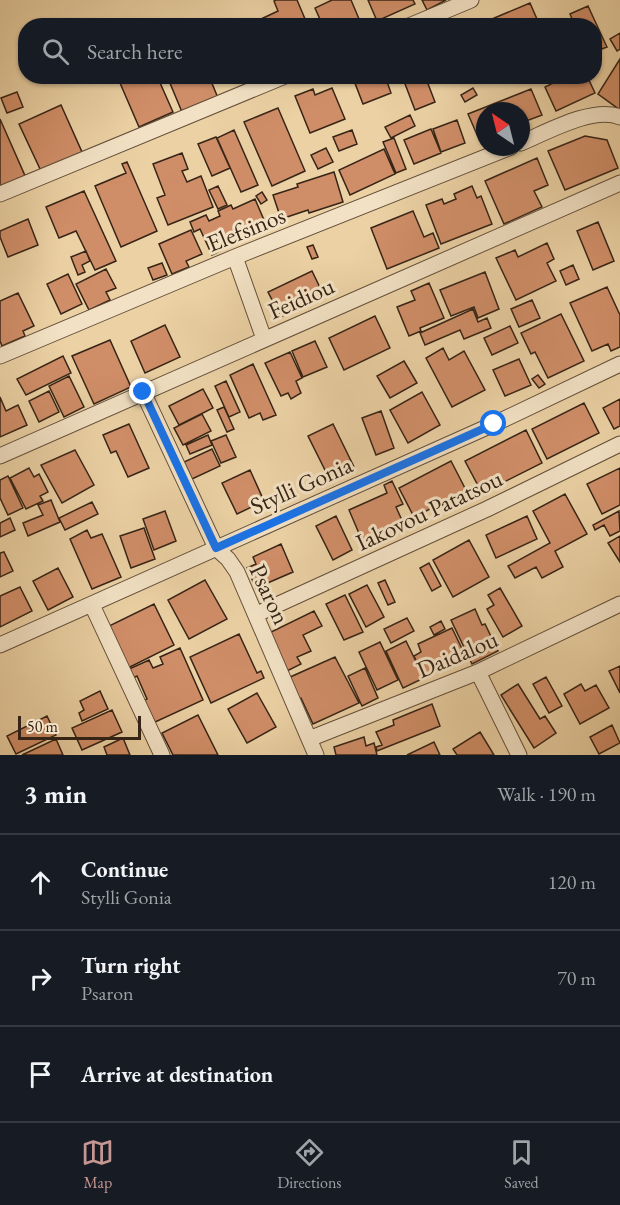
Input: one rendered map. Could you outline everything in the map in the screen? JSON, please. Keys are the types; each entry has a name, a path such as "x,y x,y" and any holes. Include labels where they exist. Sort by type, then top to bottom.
{"street":[{"path":"428,18 471,0"},
{"path":"0,194 266,84"},
{"path":"530,139 590,116 606,114 620,117"},
{"name":"Elefsinos","path":"0,356 235,257 488,156"},
{"name":"Feidiou","path":"0,456 620,183"},
{"path":"235,257 264,339"},
{"name":"Stylli Gonia","path":"0,645 494,424 620,364"},
{"name":"Psaron","path":"143,392 216,548 237,572 316,755"},
{"name":"Iakovou Patatsou","path":"257,614 487,509 620,444"},
{"name":"Daidalou","path":"309,739 478,672 620,604"},
{"path":"92,605 162,755"},
{"path":"478,672 519,755"}],"building":[{"path":"297,0 305,18 263,18 278,11 274,1"},
{"path":"332,0 351,0 359,18 319,18 315,8"},
{"path":"368,0 413,0 415,4 384,18 376,18"},
{"path":"422,0 446,0 427,10"},
{"path":"530,3 537,18 494,18"},
{"path":"588,6 594,18 572,18 570,14"},
{"path":"620,33 620,49 617,51 610,39"},
{"path":"602,36 607,47 602,49"},
{"path":"620,59 620,110 598,94"},
{"path":"120,84 161,84 173,112 139,127"},
{"path":"170,84 212,84 218,98 182,112"},
{"path":"355,84 388,84 391,93 363,104"},
{"path":"405,84 428,84 435,102 415,110"},
{"path":"551,84 591,84 595,93 556,111 545,87"},
{"path":"332,88 345,119 310,133 295,96 313,89 315,95"},
{"path":"473,88 477,95 465,102 461,95"},
{"path":"531,89 542,115 530,120 530,102 498,102"},
{"path":"17,92 23,107 7,113 1,98"},
{"path":"61,105 82,152 41,171 19,124"},
{"path":"278,108 305,171 272,186 244,122"},
{"path":"476,111 476,132 468,114"},
{"path":"410,115 415,126 391,138 385,127"},
{"path":"0,119 26,178 0,190"},
{"path":"457,120 465,143 441,152 433,129"},
{"path":"431,129 441,153 414,164 404,140"},
{"path":"234,130 258,185 241,192 217,138"},
{"path":"352,130 357,144 339,151 333,137"},
{"path":"585,136 607,140 618,168 565,190 548,151"},
{"path":"216,137 230,168 212,176 198,144"},
{"path":"394,138 406,169 396,173 383,142"},
{"path":"326,148 333,162 318,169 311,155"},
{"path":"384,149 395,174 350,195 339,170"},
{"path":"182,153 188,169 182,171 187,182 201,176 213,207 168,225 157,198 165,195 153,164"},
{"path":"537,158 548,185 534,191 542,207 504,224 485,181"},
{"path":"127,162 157,231 121,247 95,186 126,173 122,164"},
{"path":"334,172 343,202 281,219 273,195 298,187 297,184"},
{"path":"218,186 227,205 218,209 209,190"},
{"path":"472,186 477,198 481,196 492,224 441,244 426,205 442,199 444,204 456,199 454,194"},
{"path":"84,191 116,261 95,270 76,231 59,238 46,207"},
{"path":"262,192 267,200 261,204 256,196"},
{"path":"255,199 267,227 212,255 200,229 194,232 190,222 206,215 209,221 220,216 218,211 231,205 233,209"},
{"path":"413,211 424,237 433,233 439,248 387,269 371,228"},
{"path":"28,219 38,245 8,257 0,231"},
{"path":"598,222 614,261 593,270 577,231"},
{"path":"191,230 202,254 186,261 189,267 172,274 159,244"},
{"path":"547,243 554,259 547,263 556,281 516,300 496,258 515,250 518,257"},
{"path":"313,245 318,257 312,259 307,247"},
{"path":"86,251 90,261 82,265 85,272 78,275 71,257"},
{"path":"162,263 167,275 153,280 148,268"},
{"path":"573,265 579,279 566,285 560,271"},
{"path":"106,269 116,288 106,292 110,300 89,310 76,284"},
{"path":"312,271 324,296 281,317 268,292"},
{"path":"485,272 499,309 478,318 474,307 451,316 440,290"},
{"path":"68,274 82,304 61,314 47,284"},
{"path":"429,283 444,318 420,328 421,331 409,336 397,307 415,300 411,291"},
{"path":"607,287 620,315 620,347 611,351 608,344 592,351 570,303"},
{"path":"18,293 34,326 23,331 25,336 2,346 0,301"},
{"path":"532,300 540,318 519,327 511,309"},
{"path":"473,309 478,322 487,318 491,328 464,339 460,330 425,345 420,333"},
{"path":"561,314 584,361 548,378 535,352 531,354 521,333"},
{"path":"375,316 390,348 344,370 329,338"},
{"path":"165,325 180,357 145,373 131,341"},
{"path":"510,326 518,343 492,355 484,338"},
{"path":"110,340 131,387 94,404 72,356"},
{"path":"315,341 327,367 303,377 292,351"},
{"path":"443,348 449,360 464,351 485,390 452,407 426,358"},
{"path":"290,352 302,378 296,381 301,393 291,399 288,393 281,396 265,363"},
{"path":"63,356 71,373 26,395 17,379"},
{"path":"519,359 531,385 505,396 493,370"},
{"path":"404,361 417,383 390,398 377,376"},
{"path":"253,364 276,415 263,420 260,413 249,418 230,375"},
{"path":"538,375 545,384 539,388 532,379"},
{"path":"69,376 84,407 64,417 49,386"},
{"path":"226,381 240,412 229,417 215,386"},
{"path":"203,389 213,408 179,425 169,406"},
{"path":"49,391 59,412 39,422 29,401"},
{"path":"422,392 440,425 408,443 390,410"},
{"path":"0,397 6,411 18,405 27,425 0,437"},
{"path":"620,399 620,426 614,429 603,408"},
{"path":"584,403 599,433 547,459 532,429"},
{"path":"224,407 234,429 227,432 217,410"},
{"path":"381,411 394,448 376,455 362,418"},
{"path":"202,414 211,431 183,445 174,428"},
{"path":"129,424 149,468 128,477 116,451 111,453 103,435"},
{"path":"333,424 355,469 331,482 308,436"},
{"path":"526,430 542,463 482,493 465,461"},
{"path":"208,435 212,445 190,454 186,445"},
{"path":"226,435 236,457 221,463 211,441"},
{"path":"212,449 220,466 192,479 184,462"},
{"path":"75,450 94,485 62,503 41,465"},
{"path":"451,461 469,496 448,506 446,501 414,517 399,488"},
{"path":"29,468 34,477 39,474 48,492 40,496 43,501 26,509 10,478"},
{"path":"620,468 620,505 602,514 587,484"},
{"path":"250,470 264,501 237,514 222,483"},
{"path":"8,476 23,508 8,515 0,498 0,480"},
{"path":"392,481 403,504 396,507 405,527 364,545 349,510 387,493 384,485"},
{"path":"565,494 587,534 555,551 563,567 542,578 536,567 515,578 508,566 550,543 533,511"},
{"path":"51,500 60,522 28,536 23,523 43,515 38,505"},
{"path":"92,502 98,514 65,530 59,518"},
{"path":"165,511 176,541 154,550 143,519"},
{"path":"619,511 620,531 610,536 604,525 595,530 593,525"},
{"path":"336,516 352,550 333,560 316,526"},
{"path":"527,516 537,539 496,558 486,535"},
{"path":"10,518 15,530 0,537 0,523"},
{"path":"144,528 155,559 131,568 120,536"},
{"path":"87,530 91,538 102,534 121,577 92,589 70,539"},
{"path":"620,536 620,562 608,543"},
{"path":"469,540 489,577 453,597 433,560"},
{"path":"281,544 293,572 256,588 247,568 256,564 253,557"},
{"path":"4,552 13,571 0,577 0,553"},
{"path":"429,563 441,586 432,591 420,568"},
{"path":"58,568 73,597 48,610 33,581"},
{"path":"205,580 227,619 189,639 168,600"},
{"path":"385,580 395,602 388,605 378,583"},
{"path":"367,585 384,617 366,627 349,594"},
{"path":"20,587 32,611 0,627 0,596"},
{"path":"500,588 522,626 503,637 487,609 494,605 488,595"},
{"path":"345,595 363,632 344,640 326,604"},
{"path":"154,604 174,645 126,669 107,627"},
{"path":"475,609 498,651 472,664 451,620"},
{"path":"314,611 322,626 303,635 311,651 297,657 301,664 287,671 269,633"},
{"path":"407,618 414,631 391,643 384,629"},
{"path":"441,621 445,629 434,635 430,627"},
{"path":"452,628 464,653 434,667 436,671 423,676 414,656 421,652 418,644"},
{"path":"239,634 257,673 261,671 264,678 211,703 190,657"},
{"path":"406,641 424,678 403,688 386,651"},
{"path":"380,642 398,680 377,690 359,652"},
{"path":"180,648 203,700 153,723 143,701 147,699 137,676 131,679 127,670 149,660 153,668 163,664 160,657"},
{"path":"335,657 359,703 313,724 301,698 298,700 288,678"},
{"path":"620,666 620,693 609,671"},
{"path":"365,668 378,698 362,706 348,676"},
{"path":"546,677 562,706 549,713 533,684"},
{"path":"518,684 540,719 545,716 556,733 534,748 501,695"},
{"path":"581,684 585,691 596,685 609,708 580,724 564,694"},
{"path":"100,691 108,709 82,721 79,713 84,710 80,701"},
{"path":"257,693 276,727 247,743 228,709"},
{"path":"432,704 440,726 377,751 376,747 382,745 376,732 394,725 393,720"},
{"path":"112,710 122,732 82,750 72,728"},
{"path":"198,715 218,755 173,755 162,733"},
{"path":"47,716 56,735 16,754 7,736"},
{"path":"612,725 620,743 599,754 590,737"},
{"path":"480,732 494,755 457,755 453,749"},
{"path":"364,737 366,746 374,743 377,755 336,755 334,747"},
{"path":"123,738 130,755 107,755 104,747"},
{"path":"56,739 63,755 22,755"},
{"path":"434,742 440,755 407,755"}],"route":[{"path":"143,392 216,548 494,424"}]}
